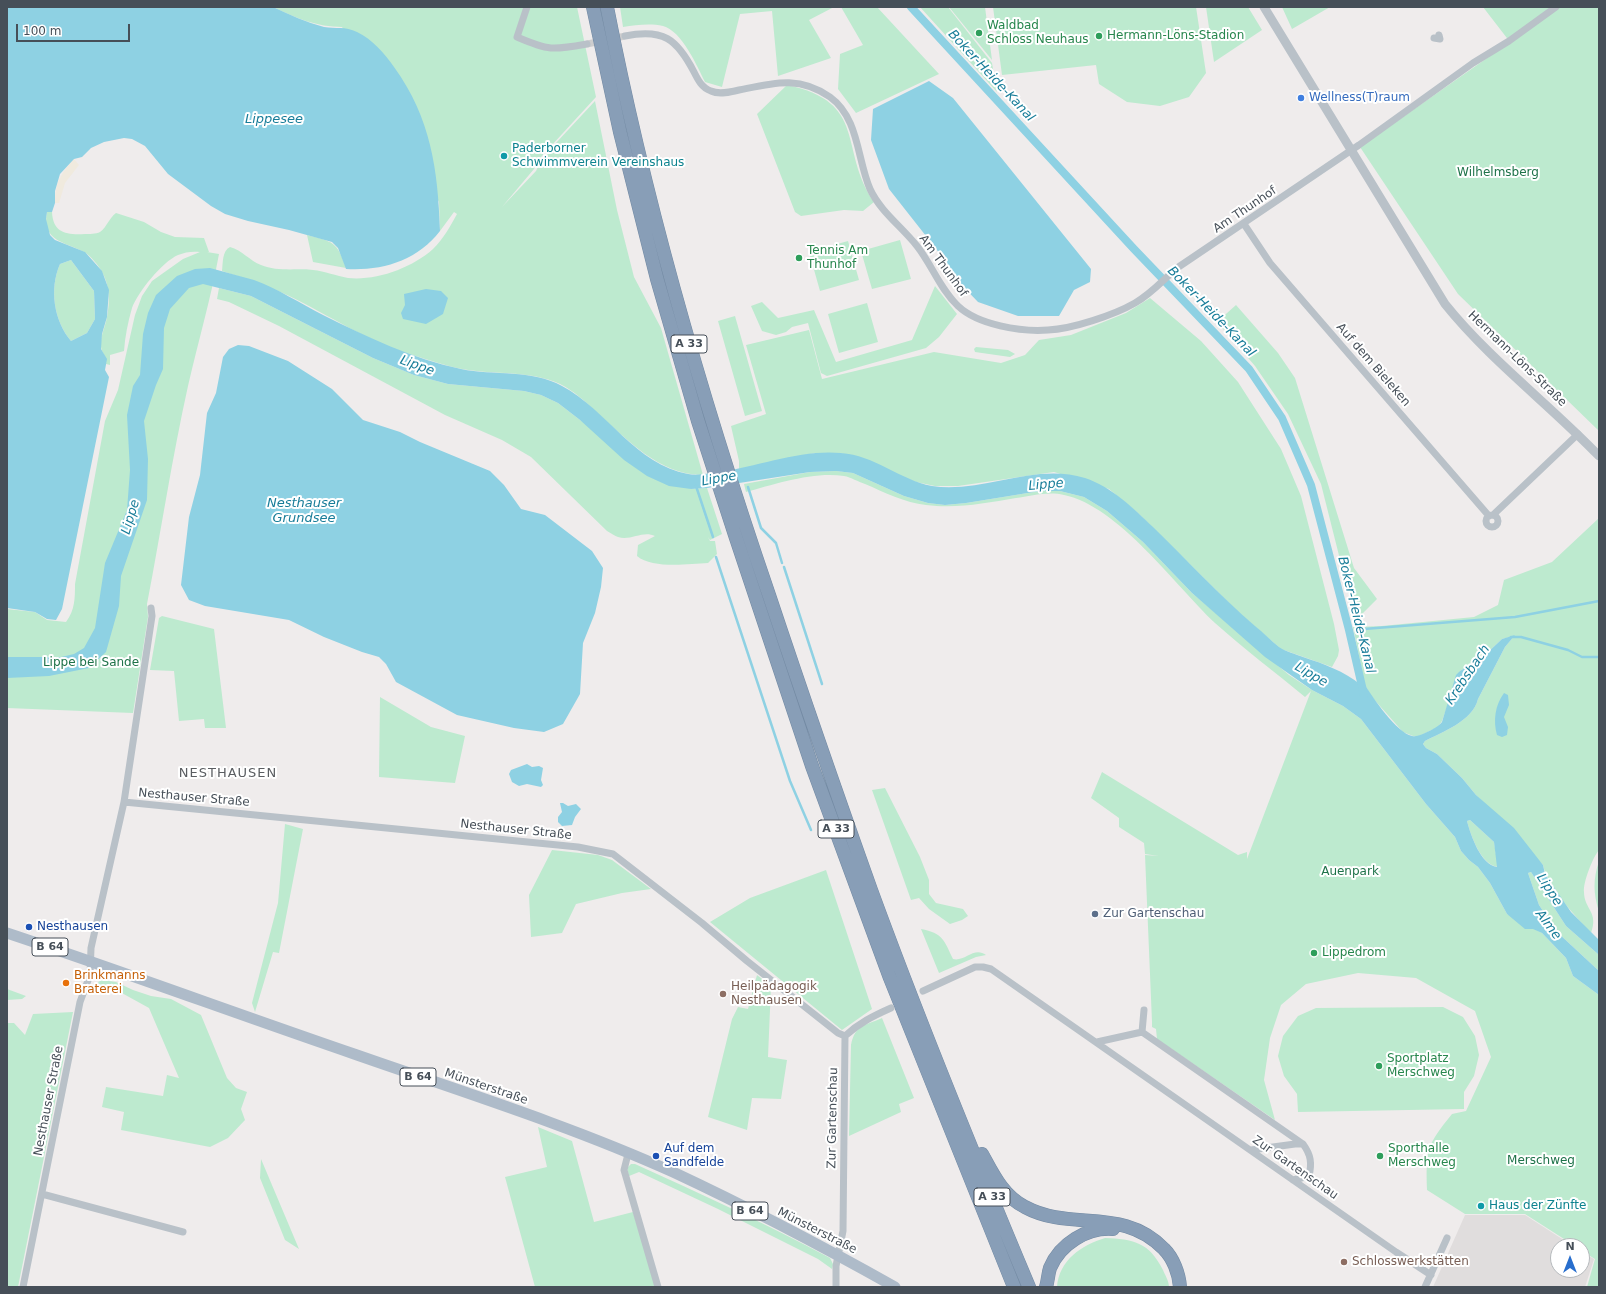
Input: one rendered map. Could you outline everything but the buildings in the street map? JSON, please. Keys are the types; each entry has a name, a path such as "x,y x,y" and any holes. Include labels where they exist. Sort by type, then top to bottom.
{"highway":[{"name":"A 33","path":"593,7 620,132 655,271 698,421 734,535 812,766 890,978 1014,1287"},
{"name":"A 33","path":"607,7 631,122 667,265 713,424 795,676 872,893 955,1107 1029,1287"},
{"path":"955,1107 1000,1186 1010,1197 1024,1207 1040,1213 1061,1218 1124,1225 1146,1232 1168,1253 1176,1268 1180,1287"},
{"path":"1046,1287 1050,1269 1057,1256 1065,1247 1075,1239 1090,1232 1105,1228 1123,1229 1142,1235 1155,1245 1165,1255 1172,1269 1177,1287"}],"main road":[{"name":"Münsterstraße","path":"7,933 89,960 508,1108 628,1154 721,1195 838,1255 895,1287"}],"street":[{"path":"527,7 517,37 541,47 551,49 587,44"},
{"name":"Hermann-Löns-Straße","path":"1264,7 1426,273 1457,318 1509,371 1578,434 1599,456"},
{"path":"1351,150 1473,63 1556,7"},
{"name":"Am Thunhof","path":"625,36 648,33 660,35 672,41 686,57 703,86 716,93 787,82 812,87 837,102 847,116 853,131 870,190 880,204 917,246 952,299 968,314 995,324 1015,328 1047,331 1061,329 1123,309 1136,303 1156,288 1175,270 1351,150"},
{"name":"Auf dem Bieleken","path":"1244,224 1270,263 1491,515 1578,434"},
{"name":"Nesthauser Straße","path":"23,1287 80,1002 90,975 89,960 124,802 152,616 151,608"},
{"name":"Nesthauser Straße","path":"124,802 578,847 613,854 702,923 838,1034 845,1036"},
{"name":"Zur Gartenschau","path":"923,991 975,968 983,967 991,969 1431,1275"},
{"path":"845,1036 856,1025 891,1008"},
{"path":"1142,1032 1144,1010"},
{"path":"1097,1042 1142,1032 1303,1144 1310,1153 1312,1166 1309,1176 1293,1180"},
{"name":"Zur Gartenschau","path":"836,1287 836,1266 843,1231 845,1036"},
{"path":"1251,1150 1303,1144"},
{"path":"628,1154 624,1170 658,1287"},
{"path":"42,1194 183,1232"},
{"path":"1425,1287 1447,1238"}],"shaded area":[{"path":"1465,1215 1525,1215 1561,1238 1550,1238 1550,1278 1588,1278 1585,1287 1433,1287"},
{"path":"1590,1257 1594,1259 1590,1271"}],"green space":[{"path":"273,7 577,7 596,97 541,157 534,169 502,207 536,171 542,158 595,101 617,210 634,277 661,328 703,475 672,469 645,454 580,397 560,384 524,375 456,368 396,350 364,336 279,291 222,271 224,254 230,247 257,263 267,267 307,269 348,278 382,275 393,272 415,262 433,249 446,233 457,214 454,212 440,231 439,202 342,27 315,24"},
{"path":"620,7 834,7 809,20 831,58 778,76 772,11 740,14 722,87 705,82 683,42 670,29 663,26 653,25 623,27"},
{"path":"841,7 877,7 939,74 856,113 838,89 840,54 863,45"},
{"path":"920,7 948,7 992,63 997,92"},
{"name":"Waldbad Schloss Neuhaus","path":"949,7 985,7 992,60"},
{"name":"Hermann-Löns-Stadion","path":"993,7 1196,7 1206,73 1189,97 1160,106 1127,102 1099,84 1096,65 1002,75"},
{"path":"1206,7 1248,7 1262,30 1214,62"},
{"path":"1282,7 1330,7 1292,29"},
{"name":"Wilhelmsberg","path":"1483,7 1599,7 1599,431 1458,294 1360,147 1510,42"},
{"path":"787,85 813,93 830,103 841,116 848,130 863,183 874,202 863,211 844,210 801,216 795,212 757,114"},
{"name":"Lippe bei Sande","path":"47,212 52,212 55,224 66,233 98,233 116,213 144,222 161,232 175,237 204,238 209,252 207,252 219,254 182,413 147,604 148,617 133,713 7,708 7,609 35,612 47,620 66,622 69,617 74,604 75,584 105,421 118,390 135,315 142,296 152,281 183,259 200,252 189,252 178,255 165,264 151,278 139,294 132,308 124,351 110,355 110,365 106,364 101,343 109,306 109,294 105,277 97,264 86,253 62,243 51,235 46,222"},
{"path":"307,235 323,239 333,244 340,252 346,268 313,262"},
{"path":"900,240 911,279 872,289 861,251"},
{"path":"848,241 859,280 820,291 809,252"},
{"path":"71,260 94,291 95,319 87,333 71,341 65,333 57,314 54,294 60,264"},
{"path":"935,286 957,314 939,337 926,348 827,376 821,373 808,323 792,327 786,332 776,335 762,331 751,306 762,302 778,318 814,310 836,362 912,340"},
{"path":"219,288 251,296 373,358 414,375 448,384 524,391 541,395 558,403 580,420 691,489 707,488 722,534 710,540 708,537 710,541 715,541 717,554 708,563 671,565 652,563 644,560 637,556 638,545 655,536 646,534 623,538 614,535 607,531 531,457 502,440 445,415 279,326 229,302 217,299"},
{"path":"1150,298 1201,341 1238,382 1281,449 1301,496 1334,624 1339,650 1338,656 1332,667 1281,649 1238,612 1139,514 1109,489 1054,472 958,486 935,486 916,482 841,453 815,453 739,469 739,461 731,426 766,414 746,345 809,330 822,379 934,352 1001,363 1025,355 1039,340 1071,335 1126,313"},
{"path":"867,303 878,342 839,353 828,314"},
{"path":"1236,305 1278,353 1295,378 1354,568 1377,599 1362,614 1354,615 1321,484 1288,414 1255,366 1217,322"},
{"path":"735,316 762,411 745,416 718,321"},
{"path":"976,347 1008,350 1015,354 1010,357 975,352 974,349"},
{"name":"Auenpark","path":"836,471 853,473 904,496 928,503 945,505 1040,491 1060,491 1084,497 1107,511 1143,542 1192,593 1289,675 1312,690 1343,706 1361,719 1426,804 1455,837 1461,851 1478,867 1490,883 1507,914 1542,933 1566,958 1573,976 1599,995 1599,1287 1587,1287 1595,1259 1590,1256 1590,1238 1562,1238 1525,1214 1465,1214 1427,1190 1427,1166 1429,1149 1432,1142 1452,1114 1466,1111 1491,1057 1475,1011 1416,978 1358,973 1306,984 1281,1005 1270,1038 1264,1080 1275,1120 1157,1039 1156,1029 1152,1027 1145,855 1159,856 1145,854 1144,843 1119,827 1119,818 1091,798 1102,772 1238,855 1247,852 1247,859 1311,691 1305,697 1237,642 1199,607 1145,549 1125,530 1105,514 1084,502 1064,495 1040,494 971,505 938,506 926,505 902,500 849,477 833,475 820,475 795,479 746,492 744,484 810,472"},
{"path":"1599,518 1599,850 1589,870 1584,888 1586,903 1593,920 1591,933 1556,892 1543,865 1476,795 1462,778 1437,754 1426,748 1423,744 1425,741 1448,730 1464,720 1470,714 1505,647 1514,636 1502,639 1485,655 1460,671 1442,721 1438,727 1419,736 1413,736 1403,732 1371,696 1365,685 1353,627 1382,626 1474,617 1498,605 1504,580 1552,562"},
{"path":"162,616 214,629 226,728 205,728 204,719 179,721 174,671 150,670 159,618"},
{"path":"380,697 431,727 465,736 455,783 379,777"},
{"path":"885,788 920,857 929,880 929,894 936,903 963,909 968,916 962,920 950,924 929,909 919,898 911,900 872,790"},
{"path":"1470,820 1494,842 1498,867 1492,865 1482,856 1471,834 1467,821"},
{"path":"285,824 303,829 279,953 273,952 255,1012 252,1003 278,903"},
{"path":"552,850 598,855 612,860 651,889 622,893 576,904 562,933 531,937 529,895"},
{"path":"1599,861 1599,912 1594,886"},
{"path":"826,870 872,1009 842,1030 710,922 750,898"},
{"path":"1531,872 1566,926 1599,955 1599,971 1557,932 1539,905 1528,873"},
{"path":"921,929 934,933 942,938 953,959 962,958 977,952 986,955 976,957 939,973"},
{"path":"757,975 771,986 768,1057 787,1060 781,1099 752,1098 747,1130 708,1117 732,1019 738,1007 748,1009"},
{"path":"102,980 116,982 151,996 171,999 201,1015 227,1078 236,1088 247,1092 241,1109 245,1120 228,1138 210,1147 121,1130 124,1112 102,1107 106,1087 163,1096 167,1075 179,1078 149,1008 120,992 92,985"},
{"path":"7,989 26,996 22,999 7,1000"},
{"name":"Sportplatz Merschweg","path":"1443,1007 1463,1017 1475,1036 1479,1055 1474,1076 1464,1092 1464,1109 1298,1112 1297,1094 1284,1076 1278,1056 1283,1036 1298,1016 1316,1008"},
{"path":"73,1012 18,1287 7,1287 7,1023 14,1023 25,1035 33,1014"},
{"path":"882,1018 914,1098 899,1104 901,1112 849,1136 851,1045 855,1033 861,1027"},
{"path":"538,1127 572,1141 594,1222 633,1212 656,1287 535,1287 505,1177 547,1167"},
{"path":"261,1159 299,1249 285,1240 260,1178"},
{"path":"631,1164 635,1164 709,1198 806,1245 830,1258 833,1264 832,1269 818,1259 718,1209 639,1172 629,1176 627,1168"},
{"path":"1105,1238 1124,1239 1146,1248 1158,1261 1167,1278 1169,1287 1057,1287 1062,1269 1067,1261 1080,1249"}],"sand":[{"path":"74,159 79,165 65,183 59,203 55,203 56,189 60,179"}],"water":[{"name":"Lippesee","path":"7,7 273,7 317,25 324,27 344,28 363,35 382,52 407,86 417,106 430,145 437,187 440,231 421,250 410,257 385,266 346,269 338,248 332,242 289,230 248,221 225,214 211,206 168,174 145,146 132,139 124,138 104,142 91,148 82,157 74,159 60,174 55,191 55,203 52,212 47,212 46,219 50,235 55,240 85,252 102,271 109,290 107,317 102,334 101,349 107,359 105,370 109,377 62,609 56,620 47,619 35,612 7,608","holes":["71,260 94,291 95,319 87,333 71,341 61,324 55,304 55,284 60,264"]},
{"path":"929,81 953,98 1091,269 1090,282 1074,290 1059,316 1018,316 978,302 954,277 937,250 889,189 871,140 873,109"},
{"path":"210,268 254,280 356,331 390,346 443,365 474,371 526,375 550,381 562,386 578,396 637,449 653,460 670,469 692,475 720,472 811,453 826,452 841,453 865,458 909,479 932,486 969,486 1046,474 1066,474 1085,478 1113,492 1130,506 1229,602 1279,647 1288,652 1334,668 1361,685 1365,685 1379,706 1399,729 1412,736 1418,736 1427,732 1437,727 1442,722 1456,675 1460,671 1485,655 1502,639 1515,635 1505,647 1470,714 1464,720 1448,730 1425,741 1423,744 1426,748 1437,754 1462,778 1476,795 1514,828 1543,865 1545,874 1571,912 1599,940 1599,955 1566,926 1531,872 1528,873 1539,905 1557,932 1599,971 1599,995 1573,976 1566,958 1542,933 1533,929 1525,929 1507,914 1490,883 1478,867 1461,851 1455,837 1426,804 1361,719 1343,706 1312,690 1265,657 1192,593 1143,542 1107,511 1084,497 1060,491 1040,491 945,505 928,503 904,496 853,473 836,471 810,472 707,488 691,489 669,486 647,476 624,460 580,420 558,403 541,395 524,391 448,384 414,375 373,358 251,296 203,284 189,288 170,309 164,328 163,369 144,421 148,459 147,500 121,576 119,606 106,652 89,668 49,676 7,678 7,657 61,657 74,654 84,648 95,628 105,563 127,510 130,470 127,415 133,386 140,375 143,334 148,313 156,295 177,276 195,269","holes":["1470,820 1494,842 1497,867 1491,865 1482,856 1474,842 1467,821"]},
{"path":"426,289 441,291 448,298 443,314 426,324 403,319 401,313 405,305 404,294"},
{"name":"Nesthauser Grundsee","path":"238,345 249,346 288,361 332,389 363,420 400,432 420,442 490,471 504,485 521,509 545,515 592,551 603,568 601,587 595,613 583,643 580,694 563,724 544,732 514,728 457,715 396,682 386,664 379,657 324,637 289,620 205,606 189,600 181,585 189,517 200,475 207,413 216,393 223,357 229,349"},
{"path":"1504,693 1508,695 1509,705 1504,717 1508,727 1507,735 1502,737 1497,735 1495,719 1497,708"},
{"path":"527,764 532,767 539,766 543,768 541,780 543,785 541,787 527,784 519,786 512,782 509,774 511,770"},
{"path":"560,803 568,806 576,804 581,809 575,817 572,825 562,826 558,822 558,817 562,812"}],"waterway":[{"name":"Boker-Heide-Kanal","path":"911,7 1134,249 1249,369 1282,418 1311,485 1349,630 1364,695"},
{"name":"Lippe","path":"696,486 713,537"},
{"path":"748,487 761,528 776,543 782,563"},
{"path":"716,557 790,781 811,830"},
{"path":"784,567 822,684"},
{"path":"1364,629 1515,617 1599,601"},
{"name":"Krebsbach","path":"1511,637 1521,637 1568,650 1582,657 1599,657"}],"tunnel":[{"path":"587,44 625,36"}],"place":[{"name":"Waldbad Schloss Neuhaus","path":"979,33"},
{"name":"Hermann-Löns-Stadion","path":"1099,36"},
{"name":"Wellness(T)raum","path":"1301,98"},
{"name":"Paderborner Schwimmverein Vereinshaus","path":"504,156"},
{"name":"Tennis Am Thunhof","path":"799,258"},
{"name":"Zur Gartenschau","path":"1095,914"},
{"name":"Nesthausen","path":"29,927"},
{"name":"Lippedrom","path":"1314,953"},
{"name":"Brinkmanns Braterei","path":"66,983"},
{"name":"Heilpädagogik Nesthausen","path":"723,994"},
{"name":"Sportplatz Merschweg","path":"1379,1066"},
{"name":"Auf dem Sandfelde","path":"656,1156"},
{"name":"Sporthalle Merschweg","path":"1380,1156"},
{"name":"Haus der Zünfte","path":"1481,1206"},
{"name":"Schlosswerkstätten","path":"1344,1262"}],"district":[{"name":"NESTHAUSEN","path":"228,774"}],"water label":[{"name":"Alme","path":"1548,925"}],"park label":[{"name":"Merschweg","path":"1541,1161"}]}
